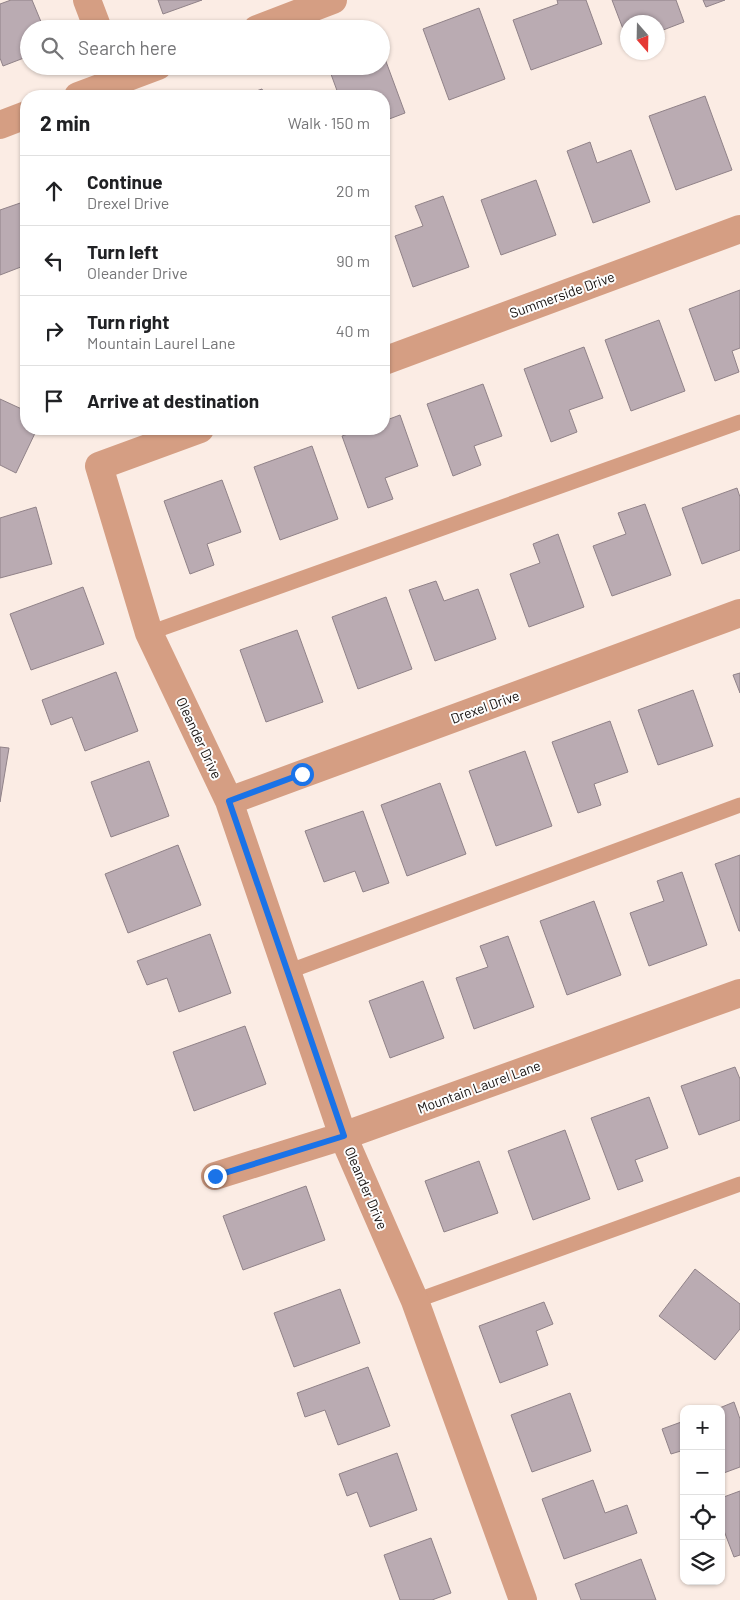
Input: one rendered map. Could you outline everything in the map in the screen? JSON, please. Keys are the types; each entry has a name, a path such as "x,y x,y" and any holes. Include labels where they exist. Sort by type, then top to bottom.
{"street":[{"path":"87,0 95,20"},
{"path":"281,20 333,0"},
{"path":"88,90 112,75"},
{"path":"0,125 20,117"},
{"name":"Summerside Drive","path":"390,359 740,229"},
{"name":"Oleander Drive","path":"184,435 99,466 149,633 229,801 344,1136 414,1301 523,1600"},
{"name":"Drexel Drive","path":"229,801 740,614"},
{"name":"Mountain Laurel Lane","path":"215,1176 344,1136 740,993"}],"lane":[{"path":"149,633 740,422"},
{"path":"287,972 740,805"},
{"path":"414,1301 740,1184"}],"building":[{"path":"11,0 32,0 40,20 20,20 20,59 3,66 0,58 0,4"},
{"path":"158,0 202,0 163,14"},
{"path":"557,0 586,0 602,44 531,70 513,20 558,4"},
{"path":"612,0 676,0 684,22 665,29 665,15 620,15 620,21"},
{"path":"703,0 725,0 706,7"},
{"path":"479,8 505,79 449,100 423,29"},
{"path":"390,72 405,113 390,119 390,90 337,90 331,75 390,75"},
{"path":"705,96 732,170 676,190 649,116"},
{"path":"590,142 597,163 631,150 650,202 593,223 567,151"},
{"path":"536,180 556,235 501,255 481,200"},
{"path":"443,196 469,267 413,287 395,236 423,226 415,206"},
{"path":"20,203 20,267 0,275 0,210"},
{"path":"740,290 740,348 732,351 739,372 715,381 689,309"},
{"path":"659,320 685,391 631,411 605,340"},
{"path":"584,347 603,398 569,410 577,432 551,442 524,369"},
{"path":"483,384 502,436 474,446 481,465 453,476 427,404"},
{"path":"0,399 20,408 20,435 34,435 16,473 0,465"},
{"path":"400,415 418,466 385,478 393,499 368,508 342,436 390,435 390,419"},
{"path":"312,446 338,519 280,540 254,467"},
{"path":"222,480 241,532 207,544 214,565 190,574 164,501"},
{"path":"737,488 740,497 740,550 702,564 682,508"},
{"path":"645,504 671,575 612,596 593,546 626,534 618,513"},
{"path":"36,507 52,564 0,578 0,518"},
{"path":"558,534 584,607 529,627 510,574 540,563 533,544"},
{"path":"436,581 444,601 478,589 496,639 435,661 409,590"},
{"path":"83,587 104,644 31,670 10,614"},
{"path":"386,597 412,669 358,689 332,617"},
{"path":"297,630 323,702 266,722 240,650"},
{"path":"116,672 138,731 85,751 72,717 51,725 42,700"},
{"path":"740,673 740,693 733,675"},
{"path":"693,690 713,746 658,765 638,710"},
{"path":"610,721 628,772 594,784 601,805 578,813 552,742"},
{"path":"0,747 9,748 0,802"},
{"path":"525,751 552,826 496,846 469,771"},
{"path":"149,761 169,816 111,837 91,782"},
{"path":"440,783 466,854 407,876 381,805"},
{"path":"363,811 389,883 363,892 355,871 324,882 305,831"},
{"path":"178,845 201,905 128,933 105,874"},
{"path":"740,855 740,931 739,931 715,864"},
{"path":"682,872 707,945 649,966 630,913 664,901 657,881"},
{"path":"594,901 621,975 567,995 540,921"},
{"path":"210,934 231,993 179,1012 167,978 147,985 137,961"},
{"path":"508,936 534,1007 474,1029 456,978 488,967 480,946"},
{"path":"423,981 444,1038 390,1058 369,1001"},
{"path":"245,1026 266,1084 194,1111 173,1052"},
{"path":"735,1067 740,1079 740,1120 699,1135 681,1086"},
{"path":"649,1097 668,1148 635,1160 643,1181 618,1190 591,1118"},
{"path":"565,1130 590,1199 533,1220 508,1151"},
{"path":"479,1161 498,1213 444,1232 425,1181"},
{"path":"306,1186 325,1240 243,1270 223,1216"},
{"path":"695,1269 740,1304 740,1329 715,1360 659,1316"},
{"path":"340,1289 360,1343 294,1367 274,1313"},
{"path":"544,1302 553,1324 536,1331 548,1365 500,1383 479,1326"},
{"path":"368,1367 390,1426 338,1445 325,1410 305,1417 297,1393"},
{"path":"570,1393 591,1451 532,1472 511,1415"},
{"path":"734,1402 740,1419 740,1467 725,1473 725,1450 725,1406"},
{"path":"680,1422 680,1451 671,1454 662,1429"},
{"path":"397,1453 417,1510 370,1527 357,1492 347,1496 339,1474"},
{"path":"593,1480 605,1513 627,1505 637,1533 564,1559 542,1499"},
{"path":"740,1491 740,1555 734,1557 725,1533 725,1497"},
{"path":"431,1538 451,1593 432,1600 400,1600 384,1555"},
{"path":"641,1559 656,1600 581,1600 575,1584"}],"route":[{"path":"215,1176 344,1136 229,801 302,774"}]}
